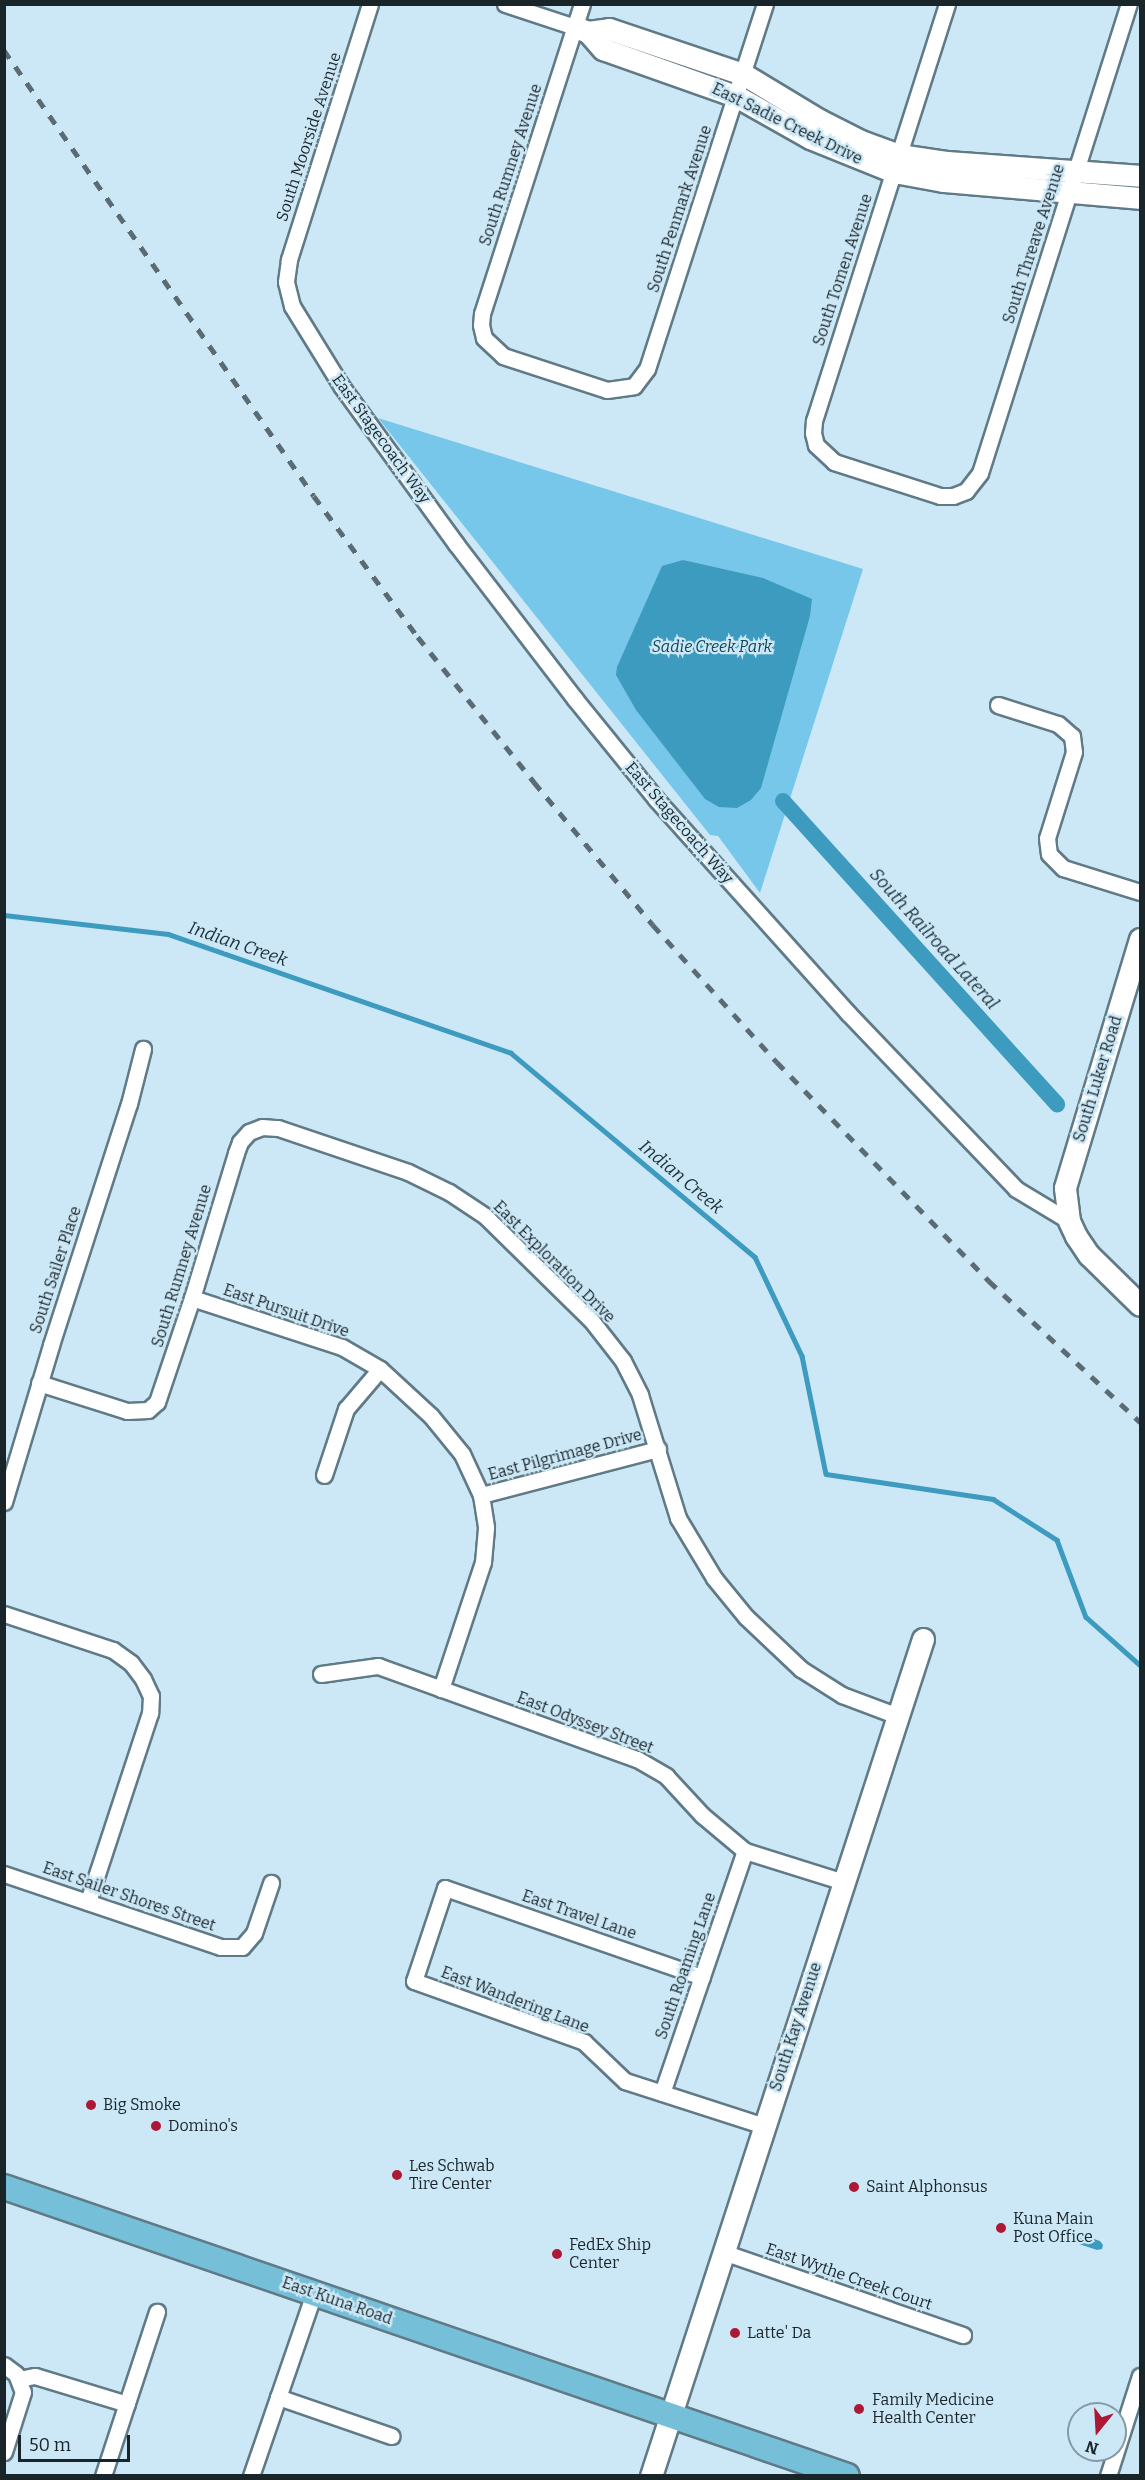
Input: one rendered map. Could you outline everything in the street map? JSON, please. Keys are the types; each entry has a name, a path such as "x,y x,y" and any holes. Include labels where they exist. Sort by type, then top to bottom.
{"main road":[{"name":"East Kuna Road","path":"4,2187 847,2475"}],"street":[{"name":"South Moorside Avenue","path":"286,282 289,260 370,4"},
{"name":"East Sadie Creek Drive","path":"504,4 581,30 609,29 743,74 829,125 861,141 896,164 946,162 1140,176"},
{"name":"South Rumney Avenue","path":"582,4 581,30 482,314 483,338 503,356 597,387 607,390 634,386"},
{"name":"South Penmark Avenue","path":"634,386 647,369 765,4"},
{"name":"South Tomen Avenue","path":"947,4 814,421 816,445 834,462 940,496 953,496 966,491"},
{"name":"South Threave Avenue","path":"966,491 980,473 1129,4"},
{"name":"East Sadie Creek Drive","path":"581,30 603,49 736,96 810,138 943,181 1140,198"},
{"name":"East Stagecoach Way","path":"286,282 291,306 348,396 456,544 575,699 656,799 848,1013 1016,1189 1069,1221 1089,1255 1140,1305"},
{"path":"998,705 1058,724 1072,736 1074,752 1047,838 1049,854 1063,868 1140,892"},
{"name":"South Luker Road","path":"1069,1221 1065,1188 1140,939"},
{"name":"South Sailer Place","path":"4,1502 39,1383 119,1135 143,1049"},
{"name":"East Exploration Drive","path":"249,1132 262,1127 278,1128 408,1172 449,1192 485,1216 591,1320 623,1361 640,1395 678,1518 714,1578 746,1617 801,1669 842,1695 898,1716"},
{"name":"South Rumney Avenue","path":"39,1383 127,1411 148,1410 157,1402 192,1298 236,1153 240,1142 249,1132"},
{"name":"East Pursuit Drive","path":"192,1298 342,1347 380,1369 431,1416 456,1446 481,1496 486,1528 483,1562 441,1689"},
{"path":"324,1475 346,1409 380,1369"},
{"name":"East Pilgrimage Drive","path":"481,1496 658,1449"},
{"path":"4,1614 113,1650 131,1663 143,1678 151,1696 150,1713 88,1902"},
{"name":"South Kay Avenue","path":"651,2475 923,1639"},
{"name":"East Odyssey Street","path":"321,1674 378,1666 637,1759 666,1776 702,1815 745,1851 844,1882"},
{"name":"South Roaming Lane","path":"662,2093 745,1851"},
{"name":"East Sailer Shores Street","path":"4,1874 221,1947 242,1947 254,1933 271,1883"},
{"name":"East Travel Lane","path":"414,1981 445,1888 702,1977"},
{"name":"East Wandering Lane","path":"414,1981 584,2042 625,2081 764,2126"},
{"name":"East Wythe Creek Court","path":"723,2252 963,2335"},
{"path":"251,2475 314,2293"},
{"path":"103,2475 157,2312"},
{"path":"4,2365 19,2379 22,2399 4,2452"},
{"path":"19,2379 36,2376 127,2404"},
{"path":"1108,2475 1140,2376"},
{"path":"278,2397 392,2436"}],"green space":[{"name":"Sadie Creek Park","path":"378,418 863,569 760,893 718,836 710,835"}],"shaded area":[{"path":"683,560 763,578 812,599 810,616 761,788 751,800 737,808 719,807 705,799 636,710 616,675 617,667 662,566"},
{"path":"1079,2234 1100,2241 1103,2245 1102,2249 1097,2250 1076,2243"}],"waterway":[{"name":"South Railroad Lateral","path":"783,801 1057,1104"},
{"name":"Indian Creek","path":"4,915 168,934 511,1053 755,1257 802,1356 826,1474 993,1499 1057,1540 1086,1617 1140,1665"}],"railway":[{"path":"4,50 314,496 418,637 534,782 653,925 777,1062 989,1281 1140,1422"}],"place":[{"name":"Big Smoke","path":"91,2105"},
{"name":"Domino's","path":"156,2126"},
{"name":"Les Schwab Tire Center","path":"397,2175"},
{"name":"Saint Alphonsus","path":"854,2187"},
{"name":"Kuna Main Post Office","path":"1001,2228"},
{"name":"FedEx Ship Center","path":"557,2254"},
{"name":"Latte' Da","path":"735,2333"},
{"name":"Family Medicine Health Center","path":"859,2409"}]}
